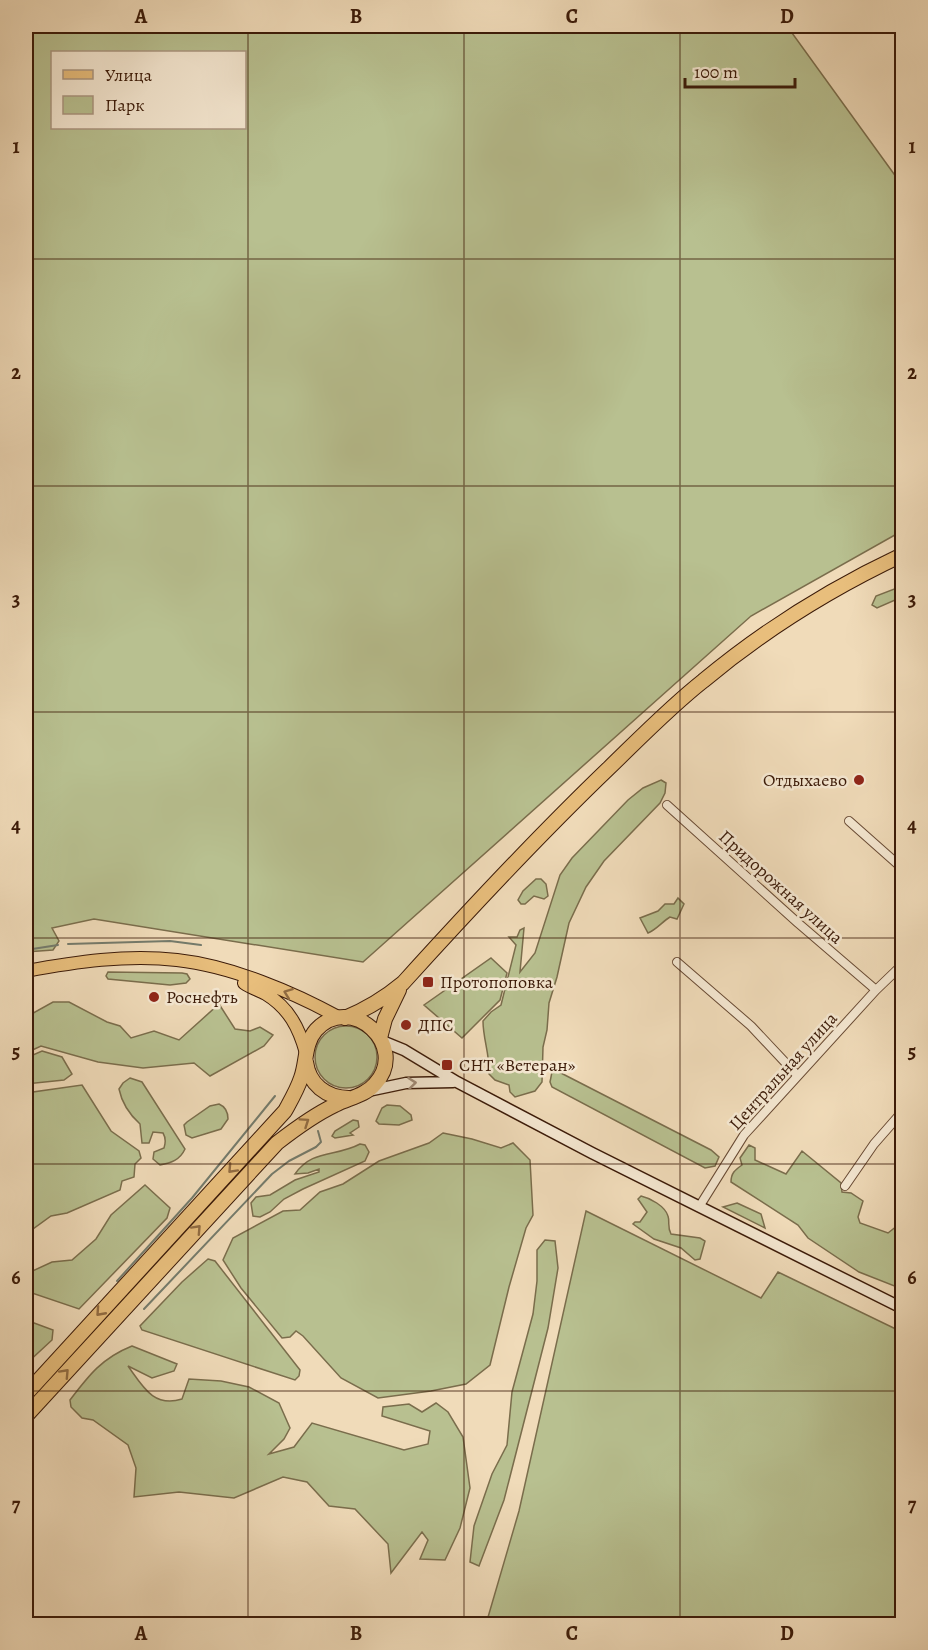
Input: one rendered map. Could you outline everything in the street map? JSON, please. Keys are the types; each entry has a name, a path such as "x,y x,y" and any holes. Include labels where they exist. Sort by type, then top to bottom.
{"highway":[{"path":"26,1394 285,1111 302,1076 310,1038 317,1030 325,1023 343,1018 385,998 403,983 565,810 702,681 800,612 848,582 903,555"},
{"path":"381,1039 389,1010 403,983"},
{"path":"26,1416 277,1143 315,1115 362,1094 376,1083 386,1061 381,1039 366,1023 343,1018"},
{"path":"306,1056 311,1079 326,1093 336,1097 362,1094"}],"main road":[{"path":"26,971 67,964 141,959 175,960 223,969 309,1001 343,1018"},
{"path":"223,969 250,987 266,994 284,1008 296,1024 306,1056"},
{"path":"381,1039 405,1050 457,1082 699,1207 903,1308"},
{"path":"362,1094 406,1083 457,1082"}],"street":[{"name":"Придорожная улица","path":"668,805 876,990"},
{"path":"849,821 903,868"},
{"path":"677,962 751,1026 797,1075"},
{"name":"Центральная улица","path":"699,1207 744,1135 876,990 903,965"},
{"path":"845,1186 878,1139 903,1112"}],"green space":[{"path":"26,26 787,26 894,174 902,165 902,531 751,616 363,962 94,919 52,928 59,941 53,950 26,952"},
{"path":"902,586 902,597 877,608 872,605 876,596"},
{"path":"661,780 666,783 665,793 660,803 604,861 586,887 569,923 549,1003 543,1047 542,1082 535,1091 515,1097 510,1092 509,1085 495,1080 489,1074 483,1021 501,1005 516,945 509,937 517,937 520,930 524,928 520,972 535,953 560,875 572,858 628,800 643,788"},
{"path":"536,879 541,879 546,884 548,896 544,899 534,896 525,904 521,904 518,900 523,891"},
{"path":"678,898 684,904 677,919 670,917 648,933 640,918 658,911 665,904 674,904"},
{"path":"491,958 507,973 500,1000 462,1038 424,1005"},
{"path":"108,972 182,973 187,974 190,979 186,983 170,985 108,979 106,976"},
{"path":"53,1002 69,1002 107,1022 120,1026 131,1038 154,1031 179,1040 219,1004 235,1029 250,1031 260,1027 273,1035 264,1046 210,1076 194,1063 143,1068 98,1062 41,1046 26,1053 26,1013 28,1016"},
{"path":"340,1026 352,1026 368,1035 375,1045 377,1057 375,1069 368,1079 352,1088 340,1088 329,1083 320,1074 315,1063 315,1051 320,1040 329,1031"},
{"path":"42,1051 62,1057 72,1074 64,1080 26,1084 26,1058"},
{"path":"557,1071 711,1150 719,1157 715,1166 705,1168 552,1087 550,1082 552,1072"},
{"path":"130,1078 142,1082 185,1149 175,1160 160,1165 153,1159 154,1152 164,1148 163,1133 153,1132 149,1143 142,1143 140,1124 126,1108 119,1089"},
{"path":"82,1085 111,1131 139,1151 141,1158 135,1164 134,1177 122,1181 120,1190 67,1213 51,1216 26,1234 26,1093"},
{"path":"219,1104 225,1108 228,1116 221,1129 192,1138 186,1135 184,1125 187,1122 210,1106"},
{"path":"387,1105 400,1106 411,1115 412,1120 399,1125 379,1124 376,1121 382,1108"},
{"path":"353,1120 358,1121 359,1127 350,1133 353,1135 335,1138 332,1136 335,1131"},
{"path":"443,1133 501,1148 513,1143 530,1160 533,1215 526,1228 509,1287 490,1365 466,1384 378,1398 341,1378 296,1331 290,1337 282,1338 241,1288 223,1260 233,1238 283,1211 300,1210 320,1192 343,1184 379,1161 429,1143"},
{"path":"360,1144 365,1145 369,1152 365,1161 284,1199 270,1212 260,1217 253,1216 251,1203 256,1197 270,1195 295,1180 319,1172 319,1169 295,1174 309,1161"},
{"path":"749,1145 755,1148 755,1160 786,1174 802,1151 841,1183 842,1192 851,1193 863,1201 858,1217 860,1223 888,1233 902,1222 902,1289 859,1272 808,1238 798,1225 731,1182 734,1172 742,1165 740,1158"},
{"path":"145,1185 170,1208 167,1218 79,1309 26,1291 26,1274 52,1262 72,1260 96,1239 111,1215"},
{"path":"641,1196 664,1209 668,1216 671,1234 700,1238 705,1241 700,1259 695,1260 681,1248 654,1239 633,1224 640,1222 647,1212 638,1199"},
{"path":"737,1203 761,1214 765,1228 723,1207"},
{"path":"586,1211 761,1298 778,1272 902,1332 902,1624 486,1624 519,1511"},
{"path":"545,1240 555,1241 558,1268 548,1328 504,1500 479,1566 470,1562 474,1526 492,1474 507,1445 512,1392 533,1314 537,1281 537,1250"},
{"path":"208,1259 215,1261 300,1370 295,1380 142,1330 140,1326 182,1282"},
{"path":"26,1320 53,1330 52,1340 26,1364"},
{"path":"132,1346 177,1364 174,1371 152,1378 128,1366 150,1394 164,1401 182,1399 189,1379 221,1381 249,1387 279,1403 290,1428 284,1439 269,1454 294,1447 312,1423 404,1450 428,1444 430,1431 382,1416 383,1407 409,1404 422,1412 436,1403 448,1412 463,1437 470,1488 460,1528 445,1560 420,1559 428,1540 422,1532 391,1573 388,1544 355,1509 329,1506 307,1482 283,1477 234,1498 179,1492 134,1497 136,1468 128,1445 93,1420 82,1418 71,1407 70,1400 97,1368 112,1356"}],"waterway":[{"path":"68,944 170,941 201,945"},
{"path":"26,950 58,945"},
{"path":"117,1281 192,1198 275,1096"},
{"path":"144,1309 272,1174 321,1142 318,1131"}],"place":[{"name":"Отдыхаево","path":"859,780"},
{"name":"Протопоповка","path":"428,982"},
{"name":"Роснефть","path":"154,997"},
{"name":"ДПС","path":"406,1025"},
{"name":"СНТ «Ветеран»","path":"447,1065"}]}
